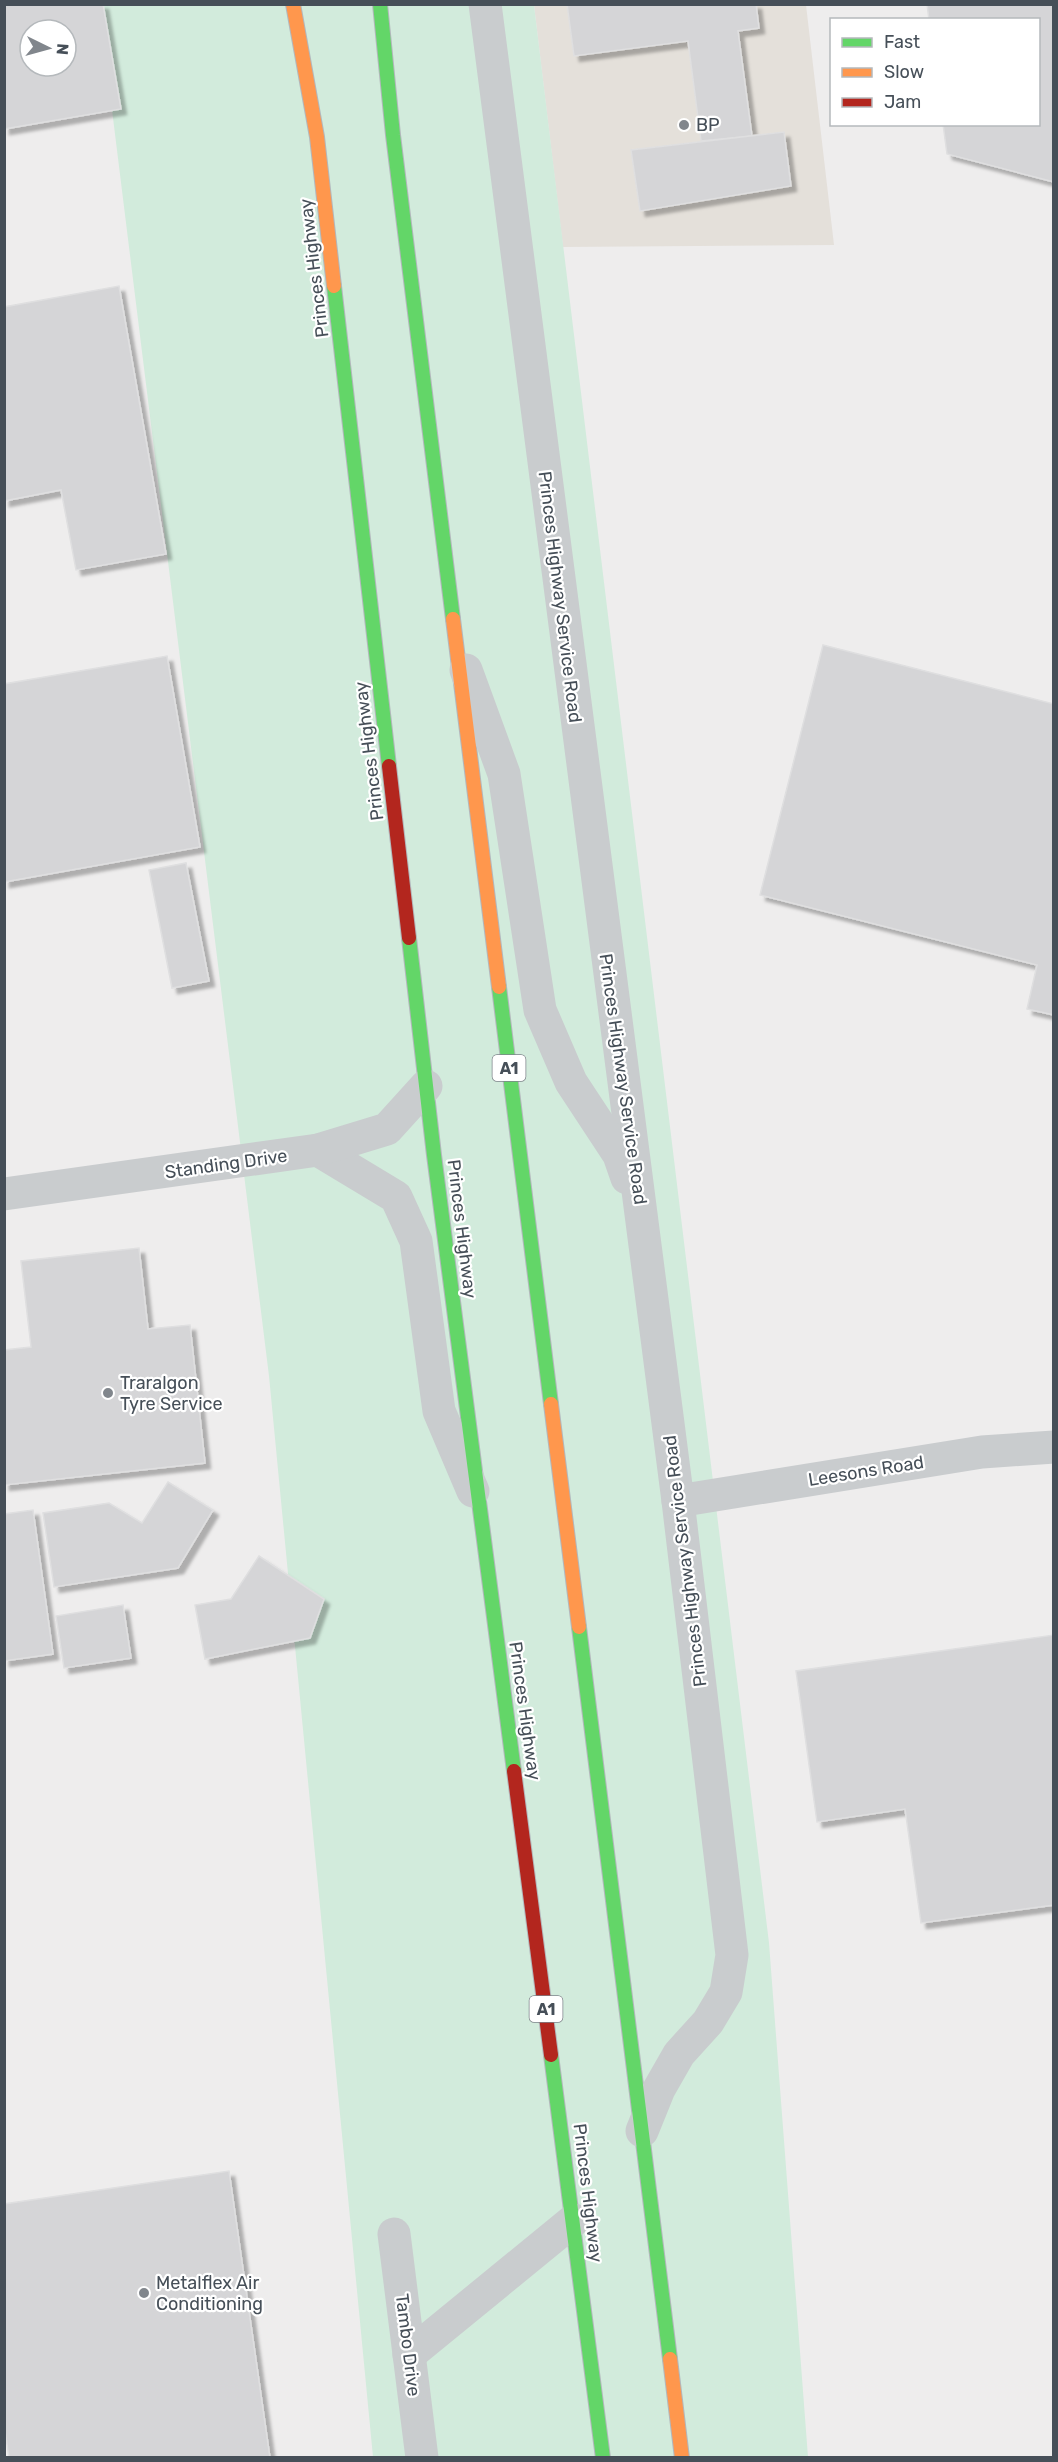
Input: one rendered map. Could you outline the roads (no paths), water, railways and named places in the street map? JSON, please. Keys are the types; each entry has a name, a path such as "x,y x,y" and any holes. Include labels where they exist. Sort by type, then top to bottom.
{"highway":[{"name":"Princes Highway","path":"293,4 317,137 426,1086 603,2457"},
{"name":"A1","path":"380,4 394,147 682,2457"}],"street":[{"name":"Princes Highway Service Road","path":"484,4 678,1501 732,1955 726,1992 708,2022 679,2054 659,2089 642,2131"},
{"path":"455,640 504,774 540,1010 571,1082 619,1155 642,1222"},
{"name":"Standing Drive","path":"4,1194 318,1150 387,1129 426,1086"},
{"path":"318,1150 396,1197 416,1241 439,1412 480,1507"},
{"name":"Leesons Road","path":"678,1501 982,1452 1053,1448"},
{"path":"409,2355 574,2220"},
{"name":"Tambo Drive","path":"394,2234 422,2457"}],"place":[{"name":"BP","path":"684,125"},
{"name":"Traralgon Tyre Service","path":"108,1393"},
{"name":"Metalflex Air Conditioning","path":"144,2293"}]}
